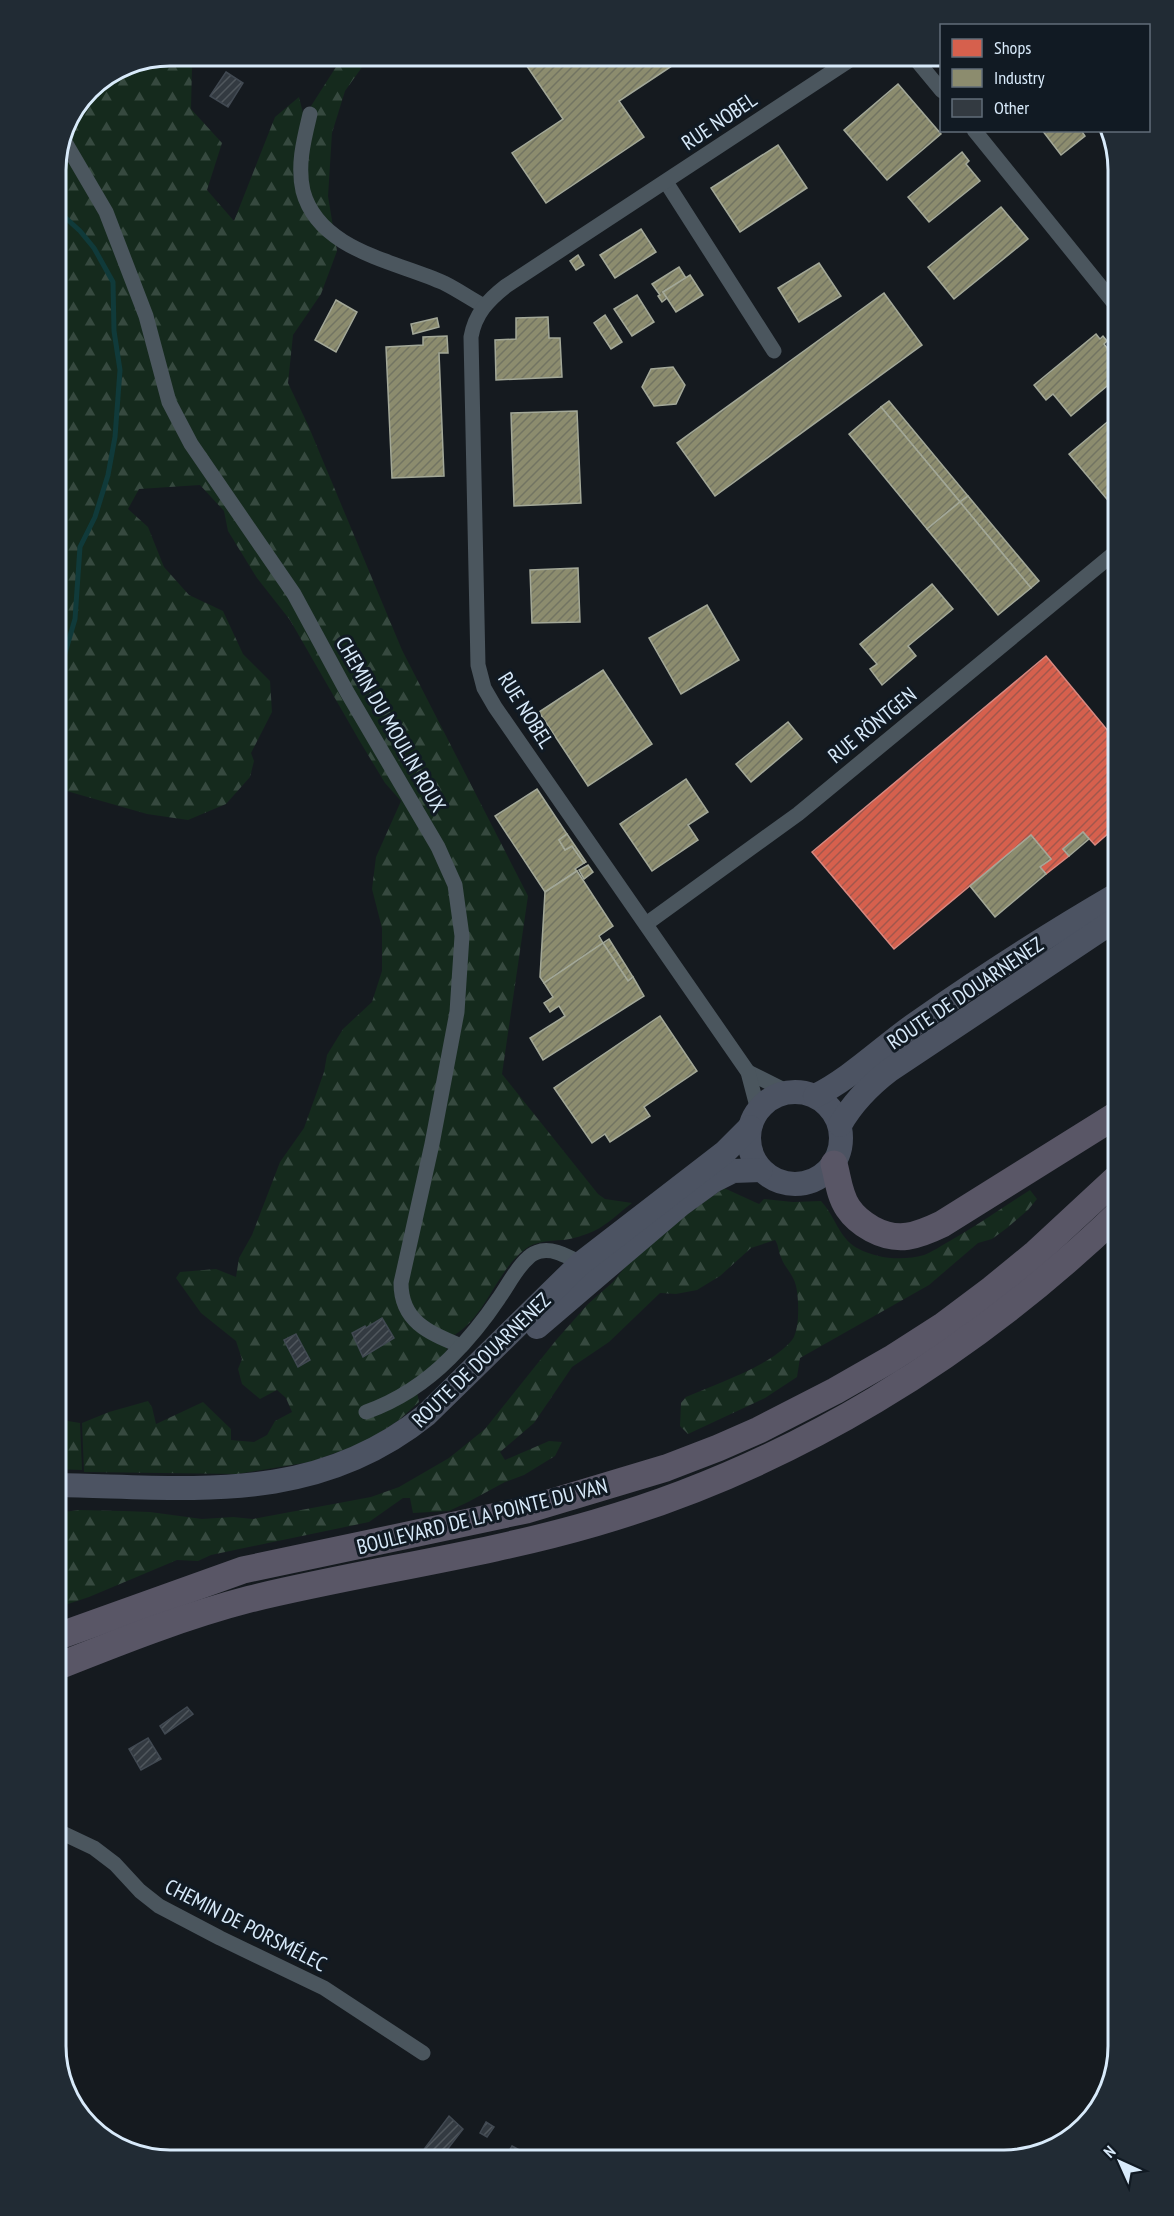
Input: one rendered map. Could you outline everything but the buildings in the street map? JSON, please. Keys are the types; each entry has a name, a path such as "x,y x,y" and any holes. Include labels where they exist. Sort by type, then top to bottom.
{"highway":[{"path":"834,1164 841,1194 847,1208 857,1218 866,1226 886,1236 910,1237 942,1224 1108,1121"},
{"name":"BOULEVARD DE LA POINTE DU VAN","path":"66,1633 243,1570 526,1510 666,1468 718,1448 836,1391 891,1359 944,1324 1036,1253 1108,1187"},
{"name":"BOULEVARD DE LA POINTE DU VAN","path":"66,1663 213,1610 276,1593 547,1536 597,1523 710,1482 804,1439 932,1365 973,1337 1041,1284 1108,1224"}],"main road":[{"name":"ROUTE DE DOUARNENEZ","path":"814,1096 845,1078 890,1041 949,1000 1108,901"},
{"name":"ROUTE DE DOUARNENEZ","path":"840,1125 867,1088 890,1070 1108,925"},
{"path":"788,1092 802,1092 814,1096 826,1103 840,1125 841,1145 834,1164 825,1174 813,1181 799,1184 779,1181 761,1170 753,1157 749,1142 754,1118 766,1101 788,1092"},
{"name":"ROUTE DE DOUARNENEZ","path":"66,1485 180,1487 252,1485 284,1481 337,1467 386,1444 426,1415 580,1264 725,1152 754,1118"},
{"name":"ROUTE DE DOUARNENEZ","path":"66,1499 229,1502 288,1496 335,1484 372,1468 422,1439 544,1320 680,1205 713,1181 733,1171 761,1170"}],"street":[{"name":"RUE NOBEL","path":"754,1118 748,1072 495,707 481,678 478,665 471,337 474,323 484,306 506,286 840,66"},
{"path":"921,66 940,89"},
{"path":"310,114 301,154 303,190 314,213 328,230 349,244 446,284 484,306"},
{"path":"976,132 1108,294"},
{"name":"CHEMIN DU MOULIN ROUX","path":"69,149 106,212 146,316 169,402 178,422 294,594 347,692 438,847 455,885 462,936 457,1012 430,1154 401,1283 401,1296 411,1317 423,1328 461,1346"},
{"path":"666,182 774,351"},
{"name":"RUE RÖNTGEN","path":"646,924 798,813 1108,559"},
{"name":"RUE NOBEL","path":"748,1072 788,1092"},
{"path":"366,1413 386,1405 440,1368 461,1346 500,1297 515,1272 533,1254 545,1251 560,1253 580,1264 609,1266"},
{"name":"CHEMIN DE PORSMÉLEC","path":"66,1835 94,1848 159,1906 324,1988 423,2053"}],"green space":[{"path":"193,66 191,109 222,143 207,190 234,221 275,117 299,97 304,117 337,66 363,66 345,91 332,133 328,196 337,251 321,294 293,335 288,383 308,425 402,650 528,896 502,1074 598,1194 605,1199 632,1203 594,1231 571,1239 537,1243 524,1250 505,1271 472,1320 449,1338 446,1353 415,1382 419,1402 399,1420 366,1442 310,1462 237,1474 84,1472 82,1423 109,1412 148,1401 152,1407 156,1424 203,1402 231,1429 231,1440 254,1442 267,1435 275,1421 292,1412 286,1398 277,1390 260,1399 242,1384 238,1369 242,1359 236,1341 201,1313 176,1278 180,1272 216,1269 236,1277 239,1258 252,1235 280,1162 304,1128 324,1072 327,1055 343,1029 372,1002 382,971 382,928 372,889 376,857 401,801 385,783 290,620 257,578 228,531 224,511 200,485 139,489 128,509 148,527 164,567 189,595 223,611 243,654 270,681 272,712 251,753 254,761 250,777 226,804 188,820 147,814 66,791 66,163 70,143 77,124 88,107 101,92 118,80 157,67"},
{"path":"724,1188 759,1204 764,1199 793,1202 821,1201 841,1233 851,1244 873,1255 899,1258 916,1257 930,1252 969,1230 1030,1190 1037,1199 1007,1228 992,1239 978,1243 929,1285 800,1358 797,1377 765,1398 688,1434 680,1426 681,1403 686,1397 757,1366 783,1349 795,1335 798,1314 796,1286 782,1261 775,1240 751,1248 720,1276 697,1290 676,1294 660,1293 609,1342 572,1367 534,1423 500,1452 505,1460 549,1441 562,1442 555,1456 524,1475 505,1482 449,1511 413,1513 410,1498 403,1498 369,1522 211,1555 198,1561 177,1560 66,1605 66,1512 150,1512 202,1519 233,1517 253,1519 371,1497 399,1487 449,1458 485,1429 557,1339 588,1304 613,1282 642,1246"},
{"path":"66,1421 80,1423 82,1470 66,1469"}],"waterway":[{"path":"66,218 94,248 113,282 114,331 120,370 115,437 108,475 95,517 80,547 75,619 66,650"}]}
